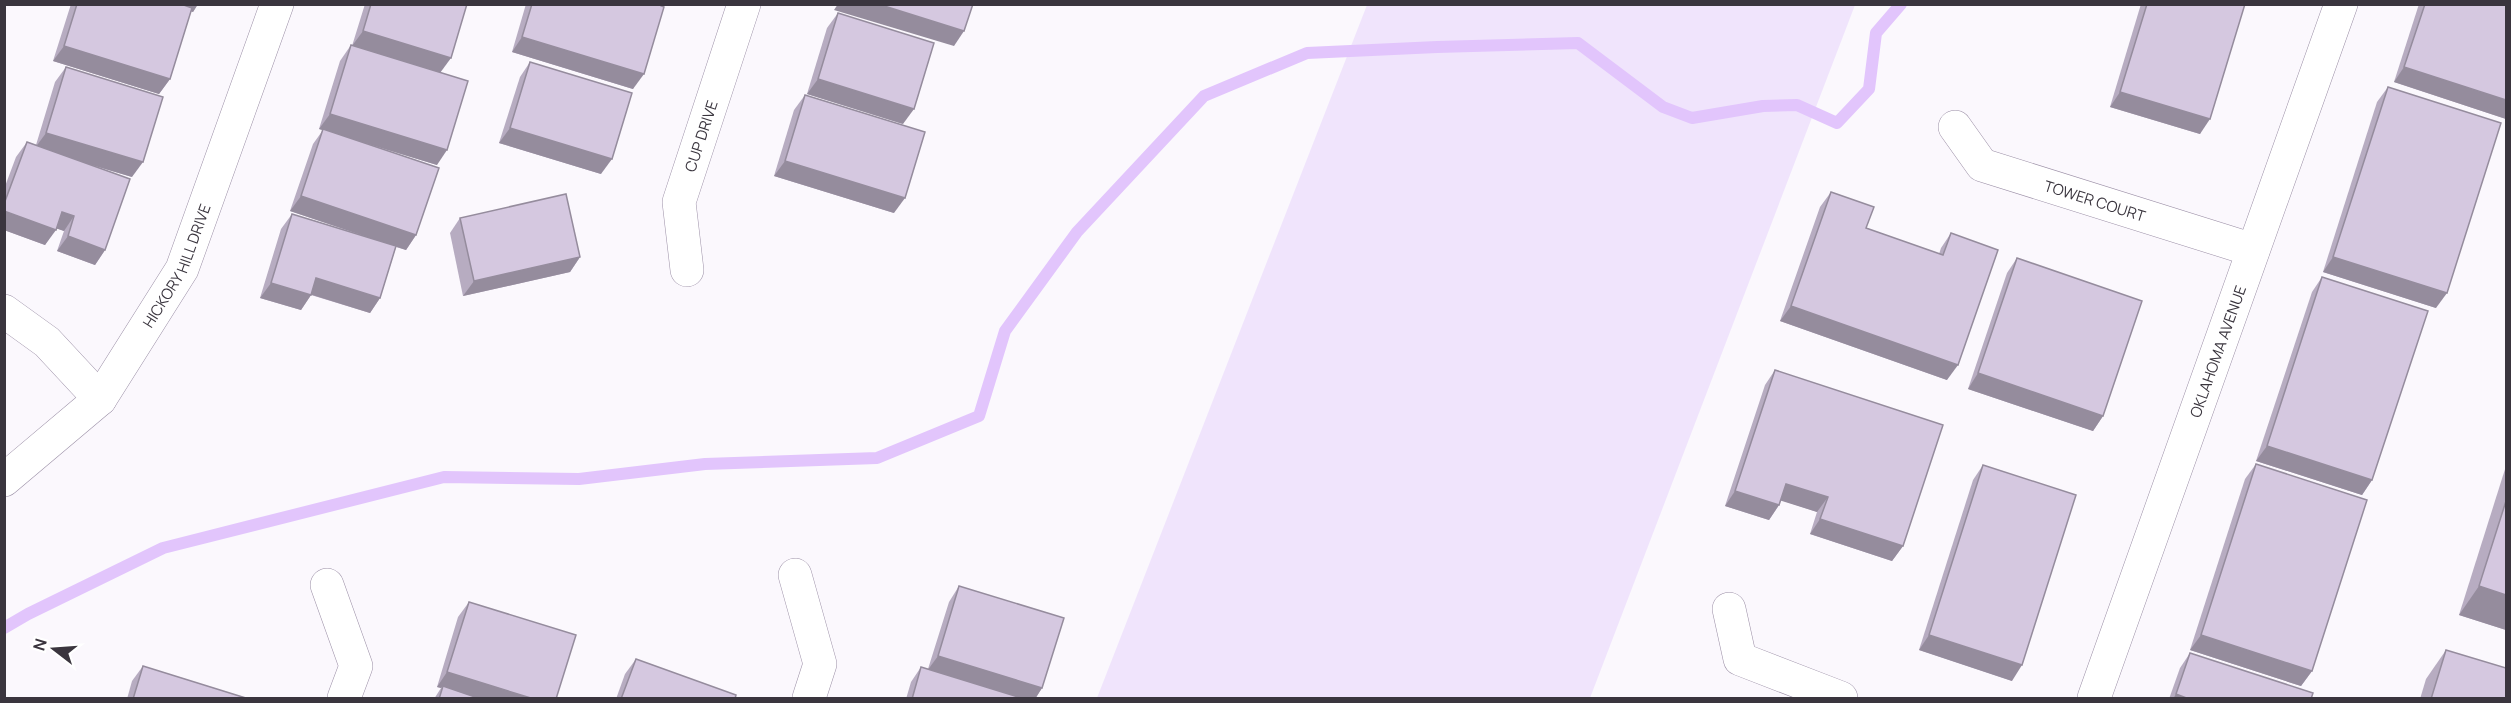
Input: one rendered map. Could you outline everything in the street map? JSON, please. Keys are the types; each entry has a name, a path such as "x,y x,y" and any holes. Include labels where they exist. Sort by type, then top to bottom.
{"street":[{"name":"HICKORY HILL DRIVE","path":"4,480 100,399 182,269 277,4"},
{"name":"CUP DRIVE","path":"687,270 679,202 744,4"},
{"name":"OKLAHOMA AVENUE","path":"2094,699 2341,4"},
{"name":"TOWER COURT","path":"1955,127 1982,165 2253,250"},
{"path":"4,311 47,342 100,399"},
{"path":"795,575 820,664 808,699"},
{"path":"327,585 356,666 344,699"},
{"path":"1729,609 1740,659 1841,699"}],"shaded area":[{"path":"1367,5 1855,5 1590,698 1097,698"}],"building":[{"path":"77,4 181,4 192,8 170,79 64,46"},
{"path":"371,4 467,4 451,58 363,31"},
{"path":"532,4 657,4 664,7 644,74 522,37"},
{"path":"878,4 973,4 964,31"},
{"path":"2147,4 2245,4 2210,119 2120,92"},
{"path":"2425,4 2506,4 2506,100 2404,67"},
{"path":"838,13 934,43 914,109 818,79"},
{"path":"351,45 468,81 447,150 330,114"},
{"path":"530,62 632,93 612,159 510,128"},
{"path":"66,67 163,97 143,162 46,133"},
{"path":"2388,87 2501,123 2447,293 2333,257"},
{"path":"805,95 925,132 905,198 785,161"},
{"path":"323,129 439,168 416,235 301,196"},
{"path":"27,142 130,179 105,250 68,236 74,216 62,212 56,230 4,211 4,204"},
{"path":"1831,192 1874,207 1866,228 1943,255 1951,233 1998,250 1958,365 1791,306"},
{"path":"566,194 580,257 474,281 460,218"},
{"path":"292,214 396,246 380,298 316,278 311,295 271,283"},
{"path":"2017,258 2142,301 2103,416 1978,373"},
{"path":"2322,277 2428,311 2372,480 2267,446"},
{"path":"1775,370 1943,425 1903,546 1820,519 1828,497 1786,484 1779,505 1735,491"},
{"path":"2256,464 2367,500 2312,671 2201,635"},
{"path":"1983,465 2076,495 2022,665 1929,635"},
{"path":"2506,501 2506,595 2479,586"},
{"path":"959,586 1064,618 1042,688 938,656"},
{"path":"469,602 576,635 556,699 534,699 447,672"},
{"path":"2446,650 2506,668 2506,699 2431,699"},
{"path":"2190,653 2313,693 2311,699 2189,699 2176,694"},
{"path":"636,659 736,695 735,699 621,699"},
{"path":"143,666 249,699 133,699"},
{"path":"921,667 1025,699 912,699"},
{"path":"443,686 481,699 439,699"}],"waterway":[{"path":"4,628 163,548 444,477 579,479 705,464 877,458 979,416 1005,331 1077,232 1204,96 1307,53 1578,43 1663,107 1692,118 1763,106 1797,105 1837,123 1869,89 1876,33 1901,4"}]}
